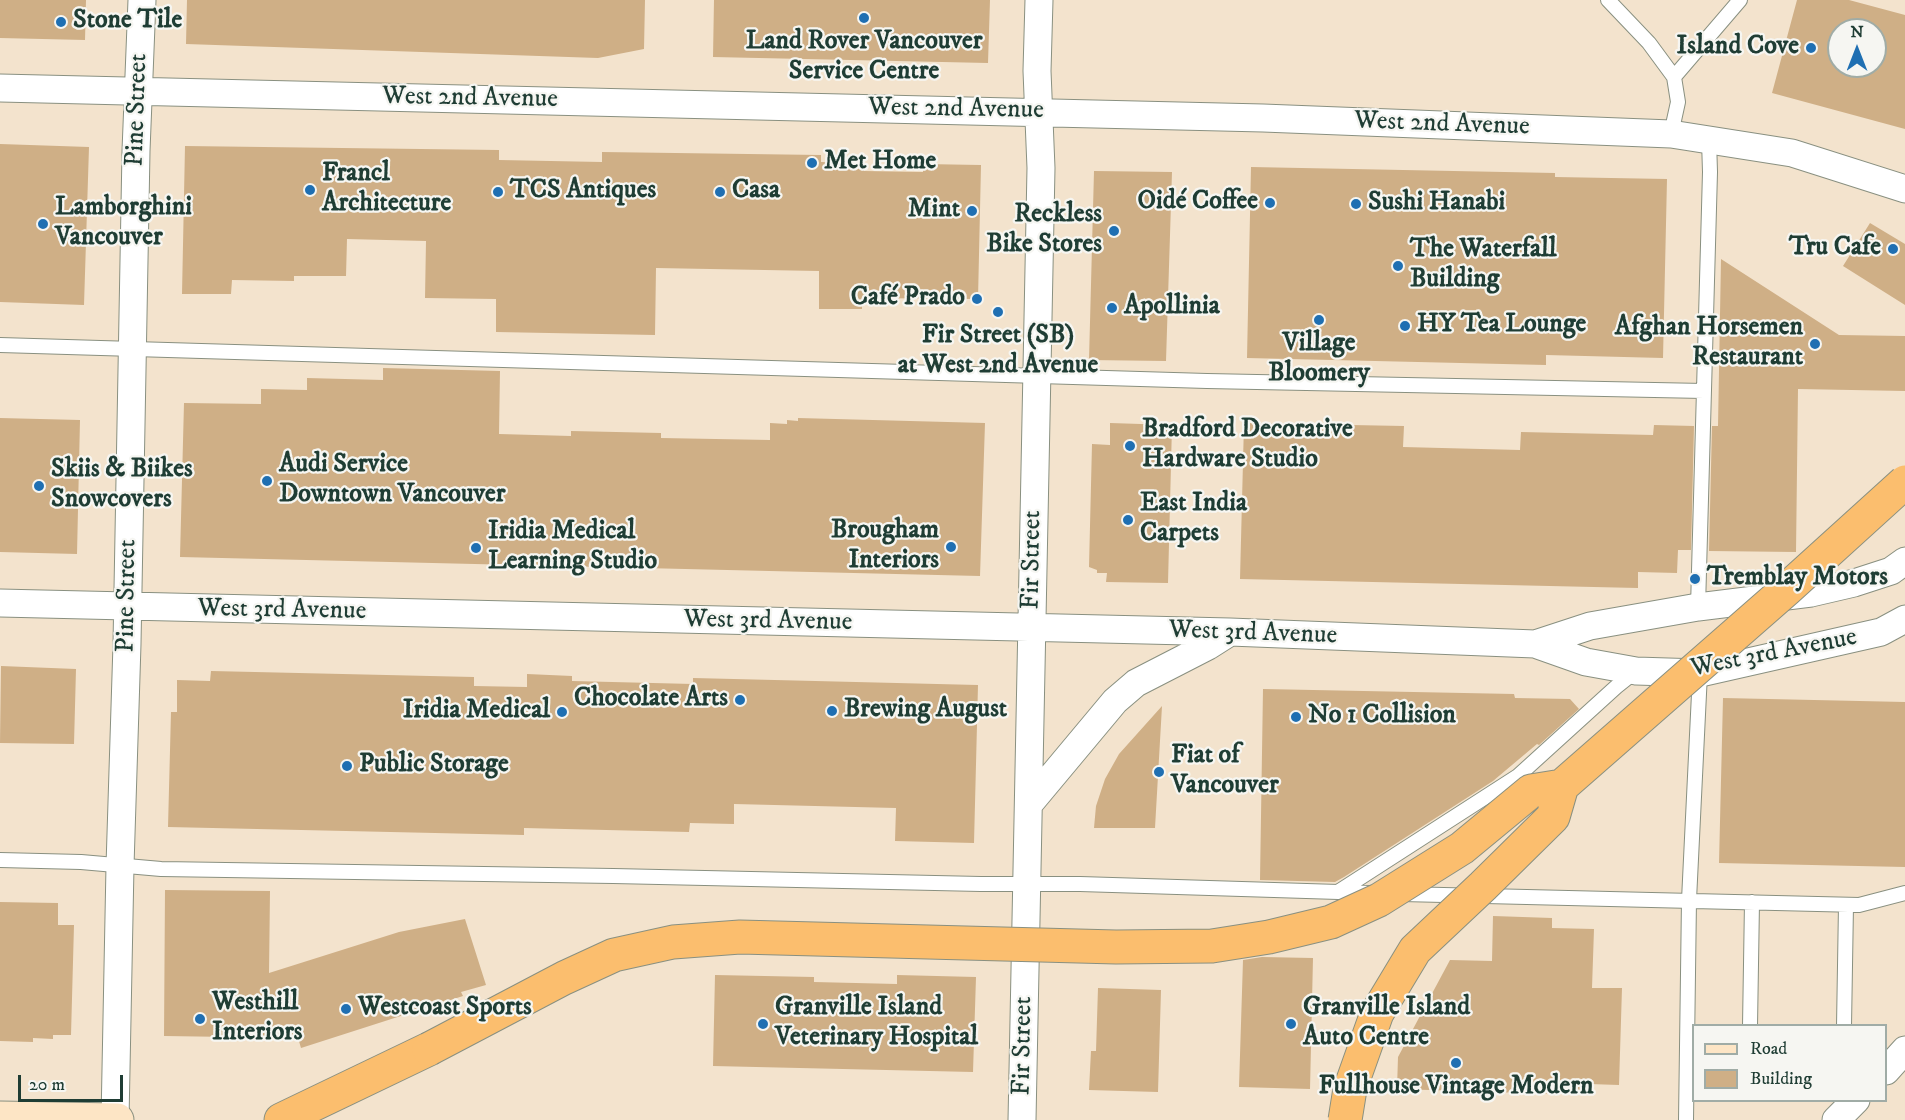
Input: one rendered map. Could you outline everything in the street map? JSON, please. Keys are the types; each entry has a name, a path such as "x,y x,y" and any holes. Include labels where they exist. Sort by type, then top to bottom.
{"highway":[{"path":"281,1120 429,1049 584,969 614,956 673,942 740,937 1116,947 1212,946 1269,937 1331,922 1379,900 1462,848 1531,791 1562,786 1787,589 1905,482"},
{"path":"1345,1120 1350,1089 1377,1013 1415,950 1553,817 1562,786"}],"main road":[{"path":"0,1118 116,1120"}],"street":[{"name":"Pine Street","path":"116,1120 132,348 142,0"},
{"name":"Fir Street","path":"1022,1120 1041,168 1037,71 1039,0"},
{"name":"West 2nd Avenue","path":"0,88 1263,118 1671,134 1792,153 1905,189"},
{"name":"West 3rd Avenue","path":"1535,644 1590,626 1698,607 1811,593 1854,584 1891,571 1905,561"},
{"name":"West 3rd Avenue","path":"0,603 1230,632 1535,644 1586,662 1636,672 1700,673 1881,632 1905,619"},
{"path":"1029,804 1115,701 1136,683 1208,646 1230,632"},
{"path":"1887,1070 1905,1050"},
{"path":"1836,1120 1855,1102"}],"lane":[{"path":"1608,0 1649,44 1674,77 1678,102 1671,134"},
{"path":"1674,77 1740,0"},
{"path":"1698,607 1709,140"},
{"path":"0,345 1241,382 1704,391"},
{"path":"1338,892 1518,776 1616,687 1636,672"},
{"path":"1686,1120 1689,900 1700,673"},
{"path":"0,860 81,862 173,869 1028,884 1846,905 1859,905 1905,893"},
{"path":"1750,1024 1752,902"},
{"path":"1844,1024 1846,905"}],"building":[{"path":"0,0 86,0 85,40 0,38"},
{"path":"187,0 645,0 644,49 598,58 186,44"},
{"path":"714,0 990,0 988,63 713,57"},
{"name":"Island Cove","path":"1797,0 1849,0 1905,15 1905,129 1772,93"},
{"name":"Lamborghini Vancouver","path":"0,144 89,147 84,305 0,302"},
{"path":"185,146 499,150 499,160 602,162 602,152 821,155 821,162 864,163 864,171 923,172 923,164 981,165 978,299 862,298 862,309 819,309 819,271 656,268 655,335 496,332 496,299 425,298 426,241 347,239 346,276 294,276 294,281 232,280 231,294 182,294"},
{"name":"The Waterfall Building","path":"1251,167 1555,173 1555,177 1667,179 1663,358 1546,355 1546,365 1247,358"},
{"path":"1094,171 1172,172 1166,361 1089,360"},
{"path":"1870,223 1905,244 1905,305 1843,266"},
{"path":"1721,259 1839,335 1905,336 1905,391 1798,389 1796,552 1709,551 1712,426 1718,426"},
{"path":"383,368 500,371 499,434 571,436 571,431 661,433 661,438 770,440 770,423 787,424 787,420 798,421 798,418 985,423 980,576 180,557 184,403 261,404 261,389 307,390 307,378 383,380"},
{"name":"Skiis & Biikes Snowcovers","path":"0,418 80,420 77,554 0,552"},
{"path":"1110,423 1172,425 1168,583 1106,582 1107,573 1097,573 1097,570 1089,567 1092,444 1110,445"},
{"path":"1244,423 1404,426 1403,447 1520,450 1521,432 1653,435 1654,425 1694,426 1691,550 1678,550 1677,573 1638,572 1638,588 1240,579"},
{"path":"1,666 76,669 74,744 0,743"},
{"path":"211,671 474,677 474,686 527,687 527,674 572,676 572,681 693,684 693,678 978,685 974,843 895,841 896,808 734,804 734,824 690,823 689,832 524,828 524,835 168,827 171,712 177,712 177,680 210,681"},
{"path":"1263,689 1514,694 1515,698 1570,699 1579,709 1539,745 1537,744 1493,781 1335,882 1260,880"},
{"path":"1723,698 1905,702 1905,867 1719,863"},
{"path":"1162,706 1155,828 1094,828 1096,806 1105,779 1119,754"},
{"path":"165,890 270,891 269,973 399,932 465,919 486,985 461,992 463,996 301,1048 298,1038 164,1036"},
{"path":"0,902 58,903 58,925 74,925 71,1035 53,1035 53,1039 33,1038 33,1042 0,1041"},
{"path":"1493,916 1552,918 1552,928 1594,929 1592,988 1622,988 1619,1085 1589,1084 1589,1095 1397,1089 1398,1057 1450,960 1492,961"},
{"path":"1262,957 1313,958 1310,1089 1239,1087 1243,960"},
{"path":"715,975 814,977 814,982 897,984 897,975 976,977 973,1072 713,1066"},
{"path":"1098,988 1161,990 1158,1092 1089,1090 1091,1051 1096,1051"}],"place":[{"name":"Land Rover Vancouver Service Centre","path":"864,18"},
{"name":"Stone Tile","path":"61,22"},
{"name":"Island Cove","path":"1811,48"},
{"name":"Met Home","path":"812,163"},
{"name":"Francl Architecture","path":"310,190"},
{"name":"TCS Antiques","path":"498,192"},
{"name":"Casa","path":"720,192"},
{"name":"Oidé Coffee","path":"1270,203"},
{"name":"Sushi Hanabi","path":"1356,204"},
{"name":"Mint","path":"972,211"},
{"name":"Lamborghini Vancouver","path":"43,224"},
{"name":"Reckless Bike Stores","path":"1114,231"},
{"name":"Tru Cafe","path":"1893,249"},
{"name":"The Waterfall Building","path":"1398,266"},
{"name":"Café Prado","path":"977,299"},
{"name":"Apollinia","path":"1112,308"},
{"name":"Fir Street (SB) at West 2nd Avenue","path":"998,312"},
{"name":"Village Bloomery","path":"1319,320"},
{"name":"HY Tea Lounge","path":"1405,326"},
{"name":"Afghan Horsemen Restaurant","path":"1815,344"},
{"name":"Bradford Decorative Hardware Studio","path":"1130,446"},
{"name":"Audi Service Downtown Vancouver","path":"267,481"},
{"name":"Skiis & Biikes Snowcovers","path":"39,486"},
{"name":"East India Carpets","path":"1128,520"},
{"name":"Brougham Interiors","path":"951,547"},
{"name":"Iridia Medical Learning Studio","path":"476,548"},
{"name":"Tremblay Motors","path":"1695,579"},
{"name":"Chocolate Arts","path":"740,700"},
{"name":"Brewing August","path":"832,711"},
{"name":"Iridia Medical","path":"562,712"},
{"name":"No 1 Collision","path":"1296,717"},
{"name":"Public Storage","path":"347,766"},
{"name":"Fiat of Vancouver","path":"1159,772"},
{"name":"Westcoast Sports","path":"346,1009"},
{"name":"Westhill Interiors","path":"200,1019"},
{"name":"Granville Island Veterinary Hospital","path":"763,1024"},
{"name":"Granville Island Auto Centre","path":"1291,1024"},
{"name":"Fullhouse Vintage Modern","path":"1456,1063"}]}
